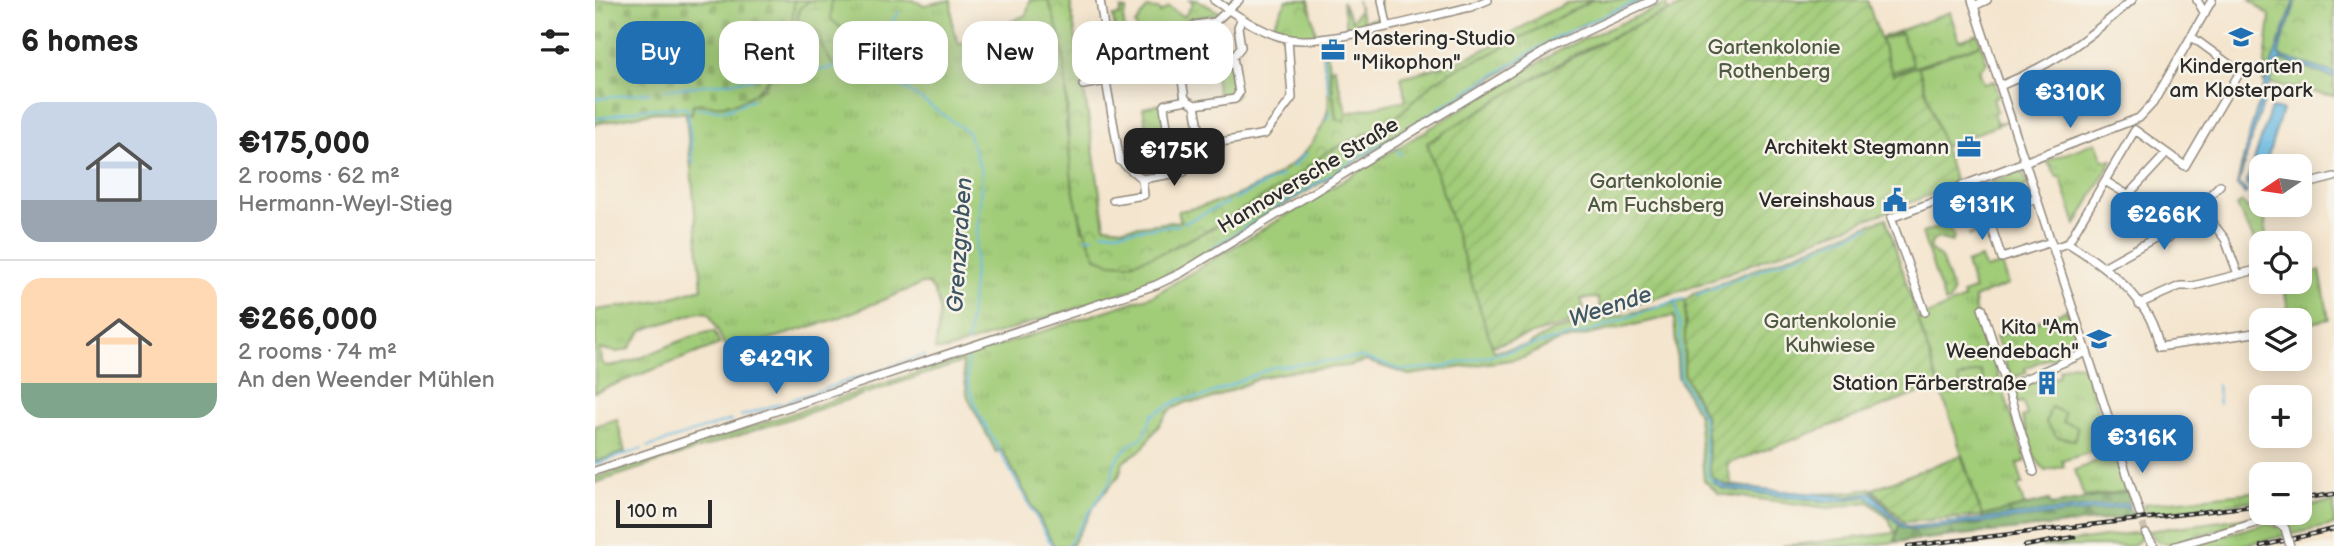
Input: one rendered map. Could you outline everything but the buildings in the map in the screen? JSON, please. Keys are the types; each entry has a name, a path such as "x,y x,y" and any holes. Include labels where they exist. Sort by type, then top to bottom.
{"street":[{"path":"1100,0 1102,21"},
{"path":"1214,0 1272,34 1289,39 1312,40 1488,0"},
{"path":"1216,21 1239,0"},
{"path":"1382,0 1387,25"},
{"name":"Hannoversche Straße","path":"595,471 1135,294 1181,273 1552,47 1653,0"},
{"path":"1987,0 1973,3 2140,514"},
{"path":"2000,86 2043,69 2078,46 2132,0"},
{"path":"2197,0 2205,14"},
{"path":"1925,312 1891,218 1949,196 1959,187 2132,122 2153,103 2212,0"},
{"path":"1159,176 1154,144 1168,133 1164,107 1166,104 1187,100 1195,105 1235,99 1238,93 1233,57 1241,47 1238,27 1242,18"},
{"path":"2132,122 2135,130 2185,166 2240,72 2192,37"},
{"path":"1139,176 1184,172 1203,150 1217,148 1221,142 1265,134 1292,97 1289,39"},
{"path":"1110,84 1120,161 1139,176 1144,195 1113,200"},
{"path":"1184,84 1187,100"},
{"path":"1195,105 1203,150"},
{"path":"2068,243 2135,130"},
{"path":"2105,181 2128,195 2167,153"},
{"path":"2312,183 2334,177"},
{"path":"2105,266 2155,238 2168,238 2220,186"},
{"path":"2037,198 1988,217 2002,258 2068,243 2105,266 2139,304 2158,335 2159,346 2249,334"},
{"path":"2200,207 2224,239 2238,274"},
{"path":"2139,304 2180,286 2193,286 2249,272"},
{"path":"1982,308 2034,471"},
{"path":"2007,387 2087,352"},
{"path":"2175,546 2270,519 2285,528 2290,546"},
{"path":"2146,534 2154,546"}],"green space":[{"path":"595,0 794,0 792,21 719,21 719,84 763,84 745,99 726,105 693,104 692,113 656,112 595,124"},
{"path":"794,0 912,0 924,5 951,0 953,29 959,44 962,43 962,84 1058,84 1058,29 1066,69 1066,126 1082,230 1164,252 1212,228 1288,182 1327,152 1391,121 1434,82 1455,69 1488,55 1592,0 1644,0 1577,27 1179,269 1135,289 947,350 935,350 939,307 934,291 928,284 922,284 836,319 737,349 725,346 709,313 699,312 643,330 629,349 618,352 600,349 601,362 606,366 620,364 714,331 720,344 595,392 595,310 659,301 702,288 686,114 692,113 692,104 734,103 764,88 766,84 819,84 819,21 789,21"},
{"path":"810,0 831,0 833,65 822,47 819,21 797,21 799,9"},
{"path":"1030,0 1048,0 1055,21 1012,21 1026,15"},
{"path":"1048,0 1070,0 1073,21 1072,84 1083,84 1105,226 1123,228 1181,221 1178,211 1221,201 1244,192 1285,169 1302,154 1316,136 1328,108 1321,47 1326,46 1336,119 1344,121 1347,113 1406,100 1401,77 1468,57 1551,10 1578,1 1592,0 1488,55 1455,69 1434,82 1392,121 1327,152 1288,182 1212,228 1164,252 1128,264 1110,263 1097,258 1078,210 1070,164 1064,59 1058,21 1055,21"},
{"path":"1189,0 1197,0 1221,13 1216,18 1212,15 1187,21 1138,21 1147,8 1158,9 1160,13 1168,7 1184,17 1193,3"},
{"path":"1287,0 1309,0 1316,35 1294,35 1273,29"},
{"path":"1357,0 1363,21 1380,18 1376,0 1379,0 1381,21 1347,28 1342,1 1352,21 1359,10"},
{"path":"1698,0 1867,0 1893,75 1918,66 1956,185 1689,288 1603,315 1598,298 1581,299 1587,318 1492,346 1427,143 1593,47"},
{"path":"2250,0 2334,0 2334,96 2263,82 2270,16"},
{"path":"1666,4 1668,11 1575,54 1427,143 1494,351 1526,346 1553,331 1686,300 1684,375 1705,415 1708,452 1722,484 1815,494 1870,488 1900,522 1895,542 1862,546 1782,546 1895,533 1889,519 1869,502 1829,508 1719,494 1704,480 1698,414 1678,377 1674,316 1556,342 1523,358 1409,375 1367,361 1263,377 1205,401 1187,402 1170,410 1142,449 1123,462 1119,476 1098,500 1071,546 1054,546 1002,450 996,452 968,398 962,362 595,483 595,478 1154,295 1563,48"},
{"path":"1121,9 1127,10 1124,21 1114,21 1113,16 1120,15"},
{"path":"1950,12 1959,41 1978,34 1981,44 1893,75 1880,38"},
{"path":"1901,33 1913,65 1892,72 1881,40"},
{"path":"1981,44 1987,63 1979,70 1984,84 1994,81 1998,96 1993,98 1997,111 1993,113 1997,123 2007,121 1944,147 1918,67"},
{"path":"1334,67 1347,113 1344,121 1336,119 1330,68"},
{"path":"1233,69 1237,94 1219,100 1216,84 1233,84"},
{"path":"1161,104 1166,134 1149,140 1143,108"},
{"path":"2096,142 2103,160 2112,160 2076,225 2060,176 2057,177 2047,161"},
{"path":"2015,170 2024,174 2027,186 2023,187 2031,199 1988,216 1981,212 1973,190 2012,174"},
{"path":"2242,202 2249,210 2249,217 2265,218 2266,231 2250,231 2237,206"},
{"name":"Gartenkolonie Kuhwiese","path":"1886,218 1939,386 1727,464 1732,485 1722,484 1711,476 1705,415 1684,375 1686,300 1694,293"},
{"path":"1949,223 1954,238 1952,242 1938,238 1932,241 1930,249 1941,258 1953,292 1950,301 1945,303 1922,233"},
{"path":"1989,225 2008,285 1974,298 1975,311 1984,329 1979,331 1983,342 1987,341 2026,461 2017,464 2023,484 2018,486 2025,508 1982,516 1918,319 1964,299 1962,294 1974,290 1966,263 1981,258 1986,269 2000,265 1989,230 1968,236"},
{"path":"2320,271 2329,319 2312,323 2312,308 2288,308 2285,294 2312,294 2312,272"},
{"path":"2067,310 2076,338 2071,352 2053,362 2051,357 2025,368 2027,373 2015,377 2009,374 1996,337"},
{"path":"2072,364 2084,366 2109,448 2101,454 2098,450 2062,461 2064,466 2045,471 2034,456 2022,418 2027,415 2023,402 2017,403 2016,395 2020,388 2050,374 2052,378 2059,375 2059,369"},
{"path":"1981,371 1985,386 1963,393 1958,378"},
{"path":"2051,407 2064,413 2063,422 2077,426 2075,440 2057,437 2046,423"},
{"path":"617,419 625,452 595,462 595,426"},
{"path":"1961,455 1982,516 1904,522 1873,489"},
{"path":"2109,456 2118,458 2129,491 2084,497 2075,470"},
{"path":"2129,491 2129,509 2135,517 1895,542 1899,524 1913,530 1982,524 1982,516 2049,500 2051,505"},
{"path":"2249,492 2249,502 2146,515 2143,504"},
{"path":"2334,502 2334,525 2238,546 2184,546 2260,525 2312,525 2312,505"},
{"path":"2249,517 2249,520 2171,544 2158,542 2148,531"},
{"path":"2140,532 2141,539 2132,546 2041,546"}],"water":[{"path":"2295,0 2279,56 2334,73 2334,78 2283,60 2277,62 2239,184 2247,192 2245,194 2237,186 2248,138"},
{"path":"2271,108 2282,110 2269,154 2256,154"},
{"path":"1716,480 1726,486 1848,497 1871,492 1900,522 1909,527 2128,503 2129,509 2126,507 1913,530 1902,527 1867,496 1833,502 1723,489 1713,482"}],"waterway":[{"path":"1213,247 1556,37 1640,0"},
{"path":"892,21 899,12"},
{"path":"1322,48 1329,93"},
{"path":"819,70 833,68"},
{"path":"663,90 719,83"},
{"name":"Grenzgraben","path":"898,84 968,132 982,173 968,343"},
{"path":"595,99 650,92"},
{"path":"695,108 726,110 753,99"},
{"path":"595,119 642,109 687,107 693,164"},
{"path":"1327,120 1330,111"},
{"path":"1397,150 1401,155"},
{"path":"1291,168 1306,153"},
{"path":"1234,200 1282,175"},
{"path":"1184,223 1228,202"},
{"path":"1115,232 1179,225"},
{"path":"1696,295 1870,227"},
{"path":"1102,232 1114,232"},
{"path":"1086,238 1093,237"},
{"path":"1675,301 1684,299"},
{"name":"Weende","path":"1067,546 1111,480 1115,461 1129,445 1144,436 1152,415 1181,399 1202,397 1273,367 1361,357 1403,370 1442,367 1587,332 1675,301 1680,327 1680,376 1703,416 1708,477 1714,482"},
{"path":"785,402 926,355"},
{"name":"Grenzgraben","path":"967,357 968,384 978,412 1052,546"},
{"path":"2217,385 2219,404"},
{"path":"741,416 782,403"},
{"path":"648,447 731,420"},
{"path":"595,464 642,449"}],"tunnel":[{"path":"2140,514 2146,534"}],"railway":[{"path":"2312,497 2334,494"},
{"path":"1908,546 2249,506"},
{"path":"2261,546 2334,529"},
{"path":"2025,546 2074,537"}],"place":[{"name":"Kindergarten am Klosterpark","path":"2241,37"},
{"name":"Mastering-Studio \"Mikophon\"","path":"1333,50"},
{"name":"Architekt Stegmann","path":"1969,147"},
{"name":"Vereinshaus","path":"1895,200"},
{"name":"Kita \"Am Weendebach\"","path":"2099,339"},
{"name":"Station Färberstraße","path":"2047,383"}],"park label":[{"name":"Gartenkolonie Rothenberg","path":"1774,59"},
{"name":"Gartenkolonie Am Fuchsberg","path":"1656,193"}]}
